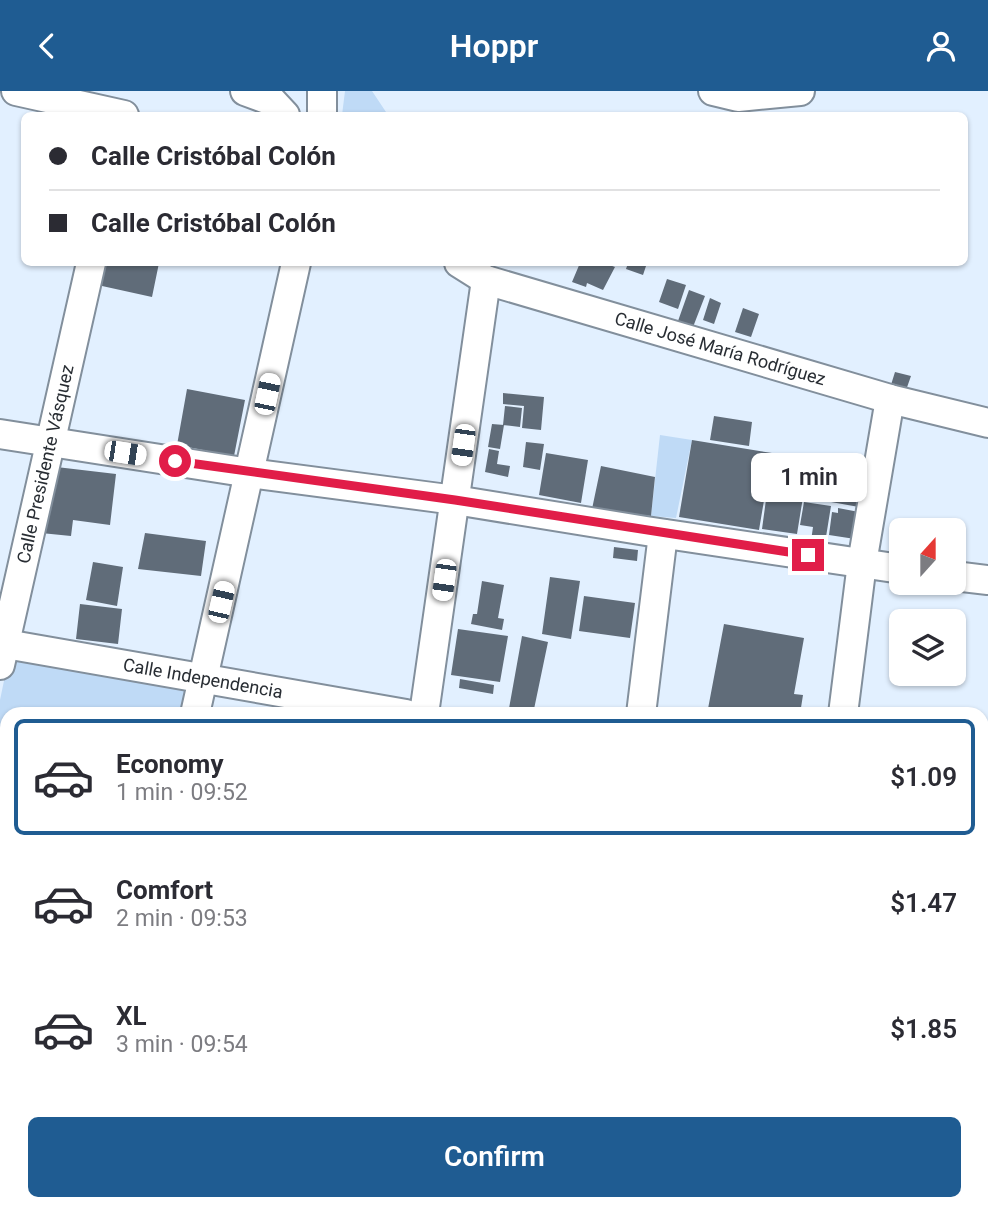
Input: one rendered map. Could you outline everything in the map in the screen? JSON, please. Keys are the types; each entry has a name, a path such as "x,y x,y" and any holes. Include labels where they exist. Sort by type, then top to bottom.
{"street":[{"path":"16,91 110,112"},
{"path":"125,112 130,91"},
{"path":"245,91 278,102"},
{"path":"322,112 323,91"},
{"path":"713,91 738,97 800,91"},
{"name":"Calle Presidente Vásquez","path":"2,650 90,266"},
{"path":"197,707 295,266"},
{"name":"Calle José María Rodríguez","path":"464,266 486,281 890,399 988,423"},
{"path":"426,707 486,281"},
{"path":"844,707 862,563 890,399"},
{"path":"0,434 250,473 455,500 889,567"},
{"path":"641,707 663,534"},
{"path":"966,577 988,580"},
{"name":"Calle Independencia","path":"2,650 203,678 367,707"}],"shaded area":[{"path":"345,91 372,91 386,112 342,112"},
{"path":"660,435 692,440 676,518 651,516"},
{"path":"10,652 187,685 182,707 0,707"}],"building":[{"path":"96,266 158,266 152,297 93,284"},
{"path":"579,266 615,267 603,290 587,283 586,287 572,282"},
{"path":"627,266 646,266 643,275 626,269"},
{"path":"667,279 686,285 678,309 659,302"},
{"path":"689,290 705,296 693,327 678,321"},
{"path":"710,298 721,303 714,324 703,320"},
{"path":"743,308 759,314 751,337 735,332"},
{"path":"895,372 911,376 905,393 890,388"},
{"path":"187,389 245,400 234,456 177,445"},
{"path":"503,393 544,397 541,430 522,428 524,406 503,404"},
{"path":"505,406 522,408 520,427 503,425"},
{"path":"714,416 752,422 749,446 710,440"},
{"path":"492,424 504,425 500,449 488,447"},
{"path":"692,440 772,453 759,530 679,517"},
{"path":"526,442 544,444 540,470 523,467"},
{"path":"489,449 499,451 497,464 510,466 508,477 485,472"},
{"path":"546,453 588,460 581,503 539,495"},
{"path":"838,454 870,460 867,477 835,471"},
{"path":"48,466 116,474 110,525 73,520 71,536 41,533"},
{"path":"601,466 655,477 651,516 592,509"},
{"path":"807,475 832,478 830,495 805,491"},
{"path":"769,478 781,479 780,488 804,491 797,534 762,529"},
{"path":"833,490 861,494 859,507 831,502"},
{"path":"804,502 831,506 825,543 811,541 813,527 800,525"},
{"path":"838,508 859,512 855,539 829,535 832,512 838,513"},
{"path":"145,533 206,541 201,576 138,569"},
{"path":"614,547 638,550 637,561 613,558"},
{"path":"93,562 123,567 117,606 86,600"},
{"path":"550,577 580,581 571,639 542,634"},
{"path":"482,581 504,585 498,618 504,619 502,630 471,624 473,614 477,614"},
{"path":"584,596 635,603 630,638 579,631"},
{"path":"80,604 122,609 118,644 76,639"},
{"path":"724,624 804,638 794,694 803,695 801,707 708,707"},
{"path":"458,629 508,636 500,682 451,675"},
{"path":"522,636 548,642 534,707 509,707"},
{"path":"460,679 494,685 493,694 459,688"}],"route":[{"path":"175,461 455,500 808,555"}]}
